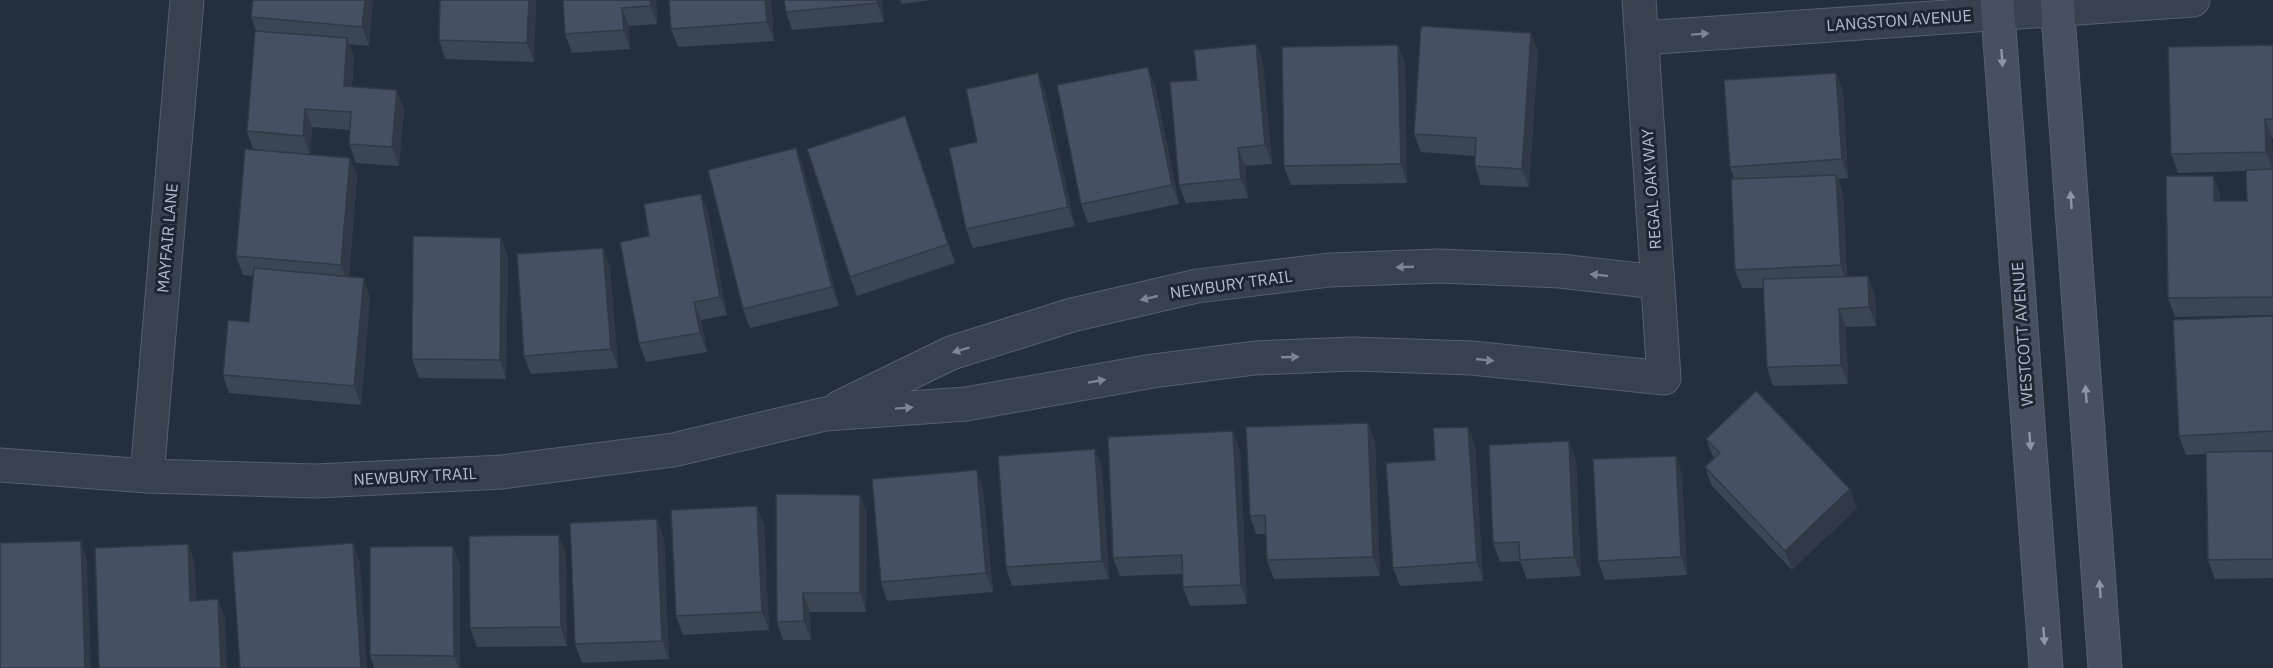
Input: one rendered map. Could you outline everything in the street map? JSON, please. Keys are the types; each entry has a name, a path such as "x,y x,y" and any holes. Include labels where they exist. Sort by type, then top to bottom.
{"street":[{"name":"MAYFAIR LANE","path":"147,476 187,0"},
{"name":"REGAL OAK WAY","path":"1639,0 1664,378"},
{"name":"LANGSTON AVENUE","path":"1642,38 1998,7 2193,0"},
{"path":"2057,5 2105,668"},
{"name":"WESTCOTT AVENUE","path":"1998,7 2046,668"},
{"name":"NEWBURY TRAIL","path":"825,414 951,353 1072,315 1197,286 1330,270 1439,266 1560,271 1658,282"},
{"name":"NEWBURY TRAIL","path":"0,465 147,476 316,481 502,472 673,450 825,414 966,404 1153,371 1255,358 1353,354 1472,358 1664,378"}],"building":[{"path":"253,0 365,0 362,27 251,17"},
{"path":"440,0 529,0 527,43 439,40"},
{"path":"563,0 650,0 651,6 622,8 624,30 565,34"},
{"path":"669,0 765,0 767,22 671,29"},
{"path":"784,0 877,0 877,3 786,12"},
{"path":"1421,26 1531,33 1522,169 1475,166 1476,138 1414,134"},
{"path":"255,31 347,38 344,86 397,90 392,147 349,144 351,112 305,109 303,136 247,131"},
{"path":"1256,44 1265,145 1238,148 1241,179 1179,185 1170,82 1197,80 1194,50"},
{"path":"1398,45 1401,164 1284,166 1282,47"},
{"path":"2273,45 2273,119 2265,119 2266,152 2171,154 2168,47"},
{"path":"1148,67 1172,185 1081,204 1057,85"},
{"path":"1038,73 1068,207 966,229 949,148 977,142 966,89"},
{"path":"1836,73 1842,159 1730,167 1724,80"},
{"path":"905,116 948,244 850,277 807,149"},
{"path":"796,148 832,287 743,309 708,170"},
{"path":"245,149 350,158 341,265 236,256"},
{"path":"2273,169 2273,297 2168,298 2166,176 2214,176 2214,201 2247,201 2246,170"},
{"path":"1836,175 1841,265 1735,270 1731,179"},
{"path":"701,194 720,297 694,302 700,333 639,343 620,242 649,236 644,204"},
{"path":"413,236 501,238 500,360 412,359"},
{"path":"603,248 611,349 524,356 517,254"},
{"path":"254,268 364,278 354,386 223,375 228,320 249,322"},
{"path":"1868,276 1869,307 1839,309 1841,365 1767,367 1763,279"},
{"path":"2273,316 2273,431 2179,436 2173,320"},
{"path":"1756,391 1850,489 1785,551 1705,467 1720,453 1706,439"},
{"path":"1368,423 1373,557 1267,560 1265,515 1250,516 1246,427"},
{"path":"1468,427 1477,562 1393,568 1386,463 1435,460 1433,428"},
{"path":"1233,431 1241,585 1183,587 1182,555 1113,558 1108,437"},
{"path":"1569,441 1574,557 1520,560 1519,542 1493,543 1489,445"},
{"path":"1095,449 1102,561 1006,567 998,456"},
{"path":"2273,451 2273,559 2208,560 2206,452"},
{"path":"1676,456 1681,557 1598,561 1593,459"},
{"path":"977,470 986,573 881,582 872,479"},
{"path":"776,494 860,495 860,593 803,593 804,621 777,622"},
{"path":"757,506 762,612 676,616 671,510"},
{"path":"657,519 662,641 575,644 570,523"},
{"path":"559,535 561,627 470,628 469,536"},
{"path":"81,541 85,668 0,668 0,543"},
{"path":"353,543 361,668 240,668 232,552"},
{"path":"188,544 190,601 218,599 221,668 99,668 95,548"},
{"path":"453,546 454,656 370,655 370,547"}]}
